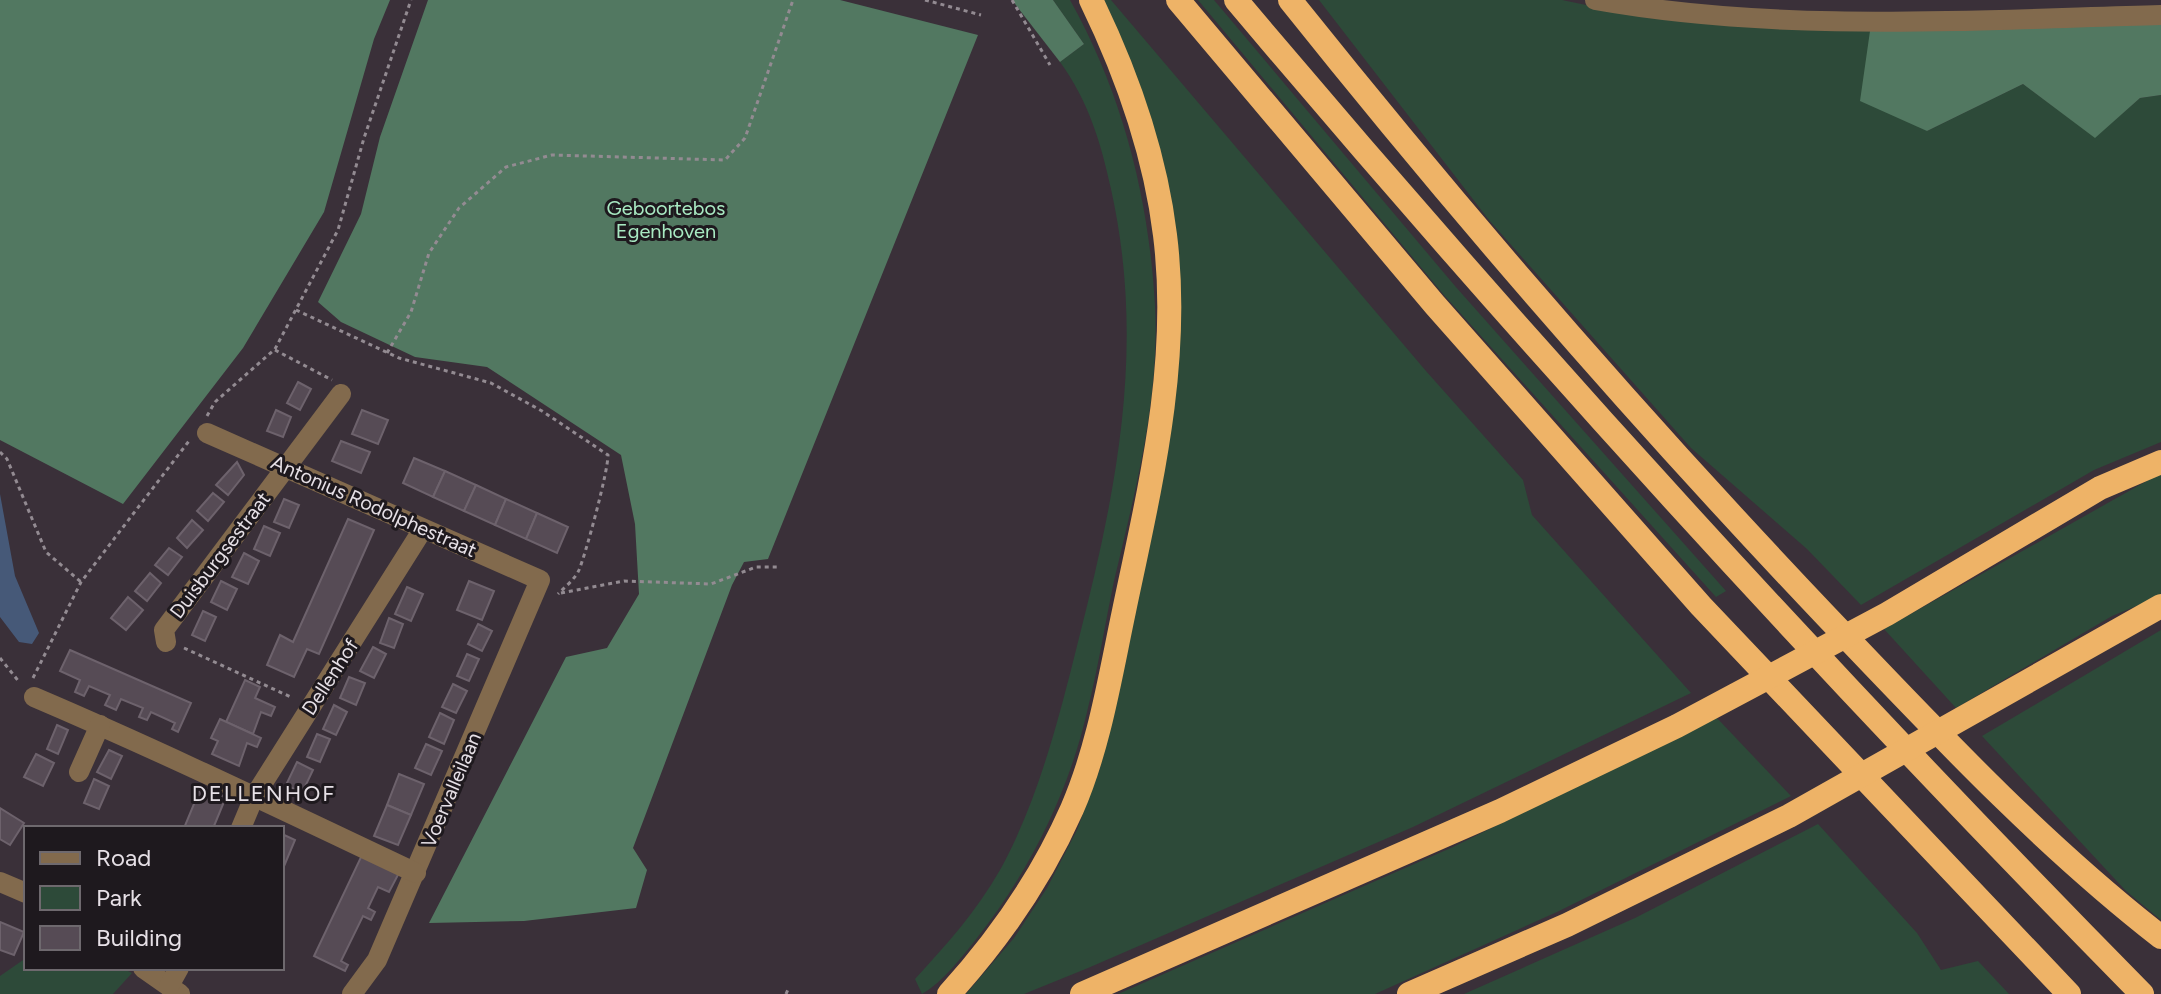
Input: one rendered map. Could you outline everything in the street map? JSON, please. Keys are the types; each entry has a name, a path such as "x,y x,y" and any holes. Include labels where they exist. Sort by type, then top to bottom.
{"highway":[{"path":"949,994 987,952 1016,913 1047,861 1073,806 1105,698 1164,400 1170,328 1165,235 1147,148 1123,68 1091,0"},
{"path":"1178,0 1404,270 1701,606 2069,994"},
{"path":"1236,0 1472,277 1745,582 1970,820 2142,994"},
{"path":"1290,0 1460,208 1777,564 2002,800 2161,937"},
{"path":"1082,994 1500,811 1677,726 1887,614 2100,488 2161,462"},
{"path":"1409,994 1567,925 1789,816 2027,685 2161,606"}],"street":[{"path":"1595,0 1653,10 1874,22 2161,15"},
{"name":"Duisburgsestraat","path":"166,642 164,630 341,394"},
{"name":"Antonius Rodolphestraat","path":"199,433 286,467 423,529 536,588"},
{"name":"Dellenhof","path":"242,826 254,797 423,529"},
{"name":"Voervalleilaan","path":"352,994 377,960 536,588"},
{"path":"34,697 416,873"},
{"path":"79,772 100,725"},
{"path":"0,882 24,892"},
{"path":"147,970 176,983"}],"path":[{"path":"0,658 26,691 81,582 199,433 215,402 275,349 338,230 364,138 411,0"},
{"path":"387,353 411,312 429,253 459,208 506,167 552,155 725,160 745,138 793,0"},
{"path":"925,0 981,15"},
{"path":"1012,0 1050,65"},
{"path":"296,310 387,353 491,383 542,411 608,455 608,470 599,492 578,573 558,594"},
{"path":"275,349 346,387 341,394"},
{"path":"0,452 7,459 46,552 81,582"},
{"path":"536,588 558,594 624,581 711,584 756,567 778,567"},
{"path":"166,642 193,650 311,707"},
{"path":"786,994 789,987"}],"green space":[{"path":"0,0 390,0 374,39 324,212 243,348 123,504 0,440"},
{"name":"Geboortebos Egenhoven","path":"428,0 840,0 978,35 768,559 744,562 732,585 633,848 647,870 636,908 524,921 429,923 566,657 607,648 639,594 635,524 621,455 487,367 415,357 341,322 318,302 361,214 380,137"},
{"path":"1012,0 1053,0 1084,44 1060,62"},
{"path":"1053,0 1070,0 1089,36 1119,110 1130,148 1147,226 1152,266 1156,341 1150,410 1095,679 1079,743 1058,802 1030,859 996,913 958,961 922,994 915,979 981,900 1000,870 1026,816 1063,700 1105,529 1115,473 1126,361 1126,305 1121,248 1098,139 1086,107 1060,62 1084,44"},
{"path":"1104,0 1111,0 1426,371 1523,480 1532,515 1691,693 1413,827 1088,968 1024,994 966,994 1014,938 1047,888 1077,830 1100,768 1122,678 1178,365 1127,55"},
{"path":"1198,0 1214,0 1455,286 1726,591 1716,597 1444,295"},
{"path":"1319,0 1562,0 1649,18 1870,31 1927,131 2023,84 2095,137 2140,98 2161,95 2161,442 2094,470 1861,605 1807,549 1691,448 1489,220"},
{"path":"2161,22 2161,95 2140,98 2095,138 2023,84 1927,131 1860,101 1870,31"},
{"path":"2161,473 2161,596 2112,616 1956,708 1884,629"},
{"path":"2161,630 2161,920 2126,891 1982,736"},
{"path":"1716,717 1791,796 1557,912 1375,994 1118,994 1453,847"},
{"path":"1818,824 1917,933 1941,970 1978,961 2009,994 1464,994 1635,918"},
{"path":"24,959 24,970 126,970 132,973 113,994 0,994 0,976"}],"water":[{"path":"0,494 15,576 39,633 32,644 19,642 0,617"}],"building":[{"path":"298,382 311,389 300,410 287,403"},
{"path":"276,410 291,417 283,437 267,431"},
{"path":"362,410 388,420 378,444 352,434"},
{"path":"341,441 370,452 361,473 332,461"},
{"path":"414,458 445,471 433,497 403,483"},
{"path":"237,462 244,475 228,495 216,485"},
{"path":"445,471 476,485 464,511 433,497"},
{"path":"476,485 506,499 495,525 464,511"},
{"path":"213,493 224,502 208,521 197,511"},
{"path":"284,499 299,505 289,528 274,522"},
{"path":"506,499 537,513 526,539 495,525"},
{"path":"537,513 568,527 557,553 526,539"},
{"path":"348,519 374,530 319,654 307,649 294,677 267,665 280,635 293,642"},
{"path":"192,520 203,530 187,548 177,538"},
{"path":"264,526 280,533 270,556 254,549"},
{"path":"169,548 182,557 168,575 155,565"},
{"path":"244,553 259,561 248,584 232,577"},
{"path":"150,573 161,583 147,601 135,591"},
{"path":"221,581 237,589 227,610 211,602"},
{"path":"469,581 494,591 482,620 457,610"},
{"path":"407,587 423,594 411,621 395,614"},
{"path":"128,597 143,610 126,630 111,618"},
{"path":"203,611 216,617 205,641 192,635"},
{"path":"389,618 403,624 394,648 380,643"},
{"path":"478,624 492,631 482,651 468,644"},
{"path":"373,647 386,654 374,678 360,671"},
{"path":"70,650 191,703 178,732 172,729 175,723 151,712 147,720 139,717 143,708 121,699 116,710 105,705 110,695 89,686 84,696 75,692 80,680 60,671"},
{"path":"467,654 479,659 469,681 457,676"},
{"path":"349,677 365,683 356,705 340,698"},
{"path":"245,680 260,687 255,698 275,707 271,716 261,712 253,734 226,722"},
{"path":"453,684 467,691 456,713 442,707"},
{"path":"334,705 347,712 336,735 323,729"},
{"path":"440,713 454,720 444,744 429,737"},
{"path":"220,719 261,738 257,747 247,743 239,766 212,754 218,741 211,738"},
{"path":"57,725 68,730 58,754 47,749"},
{"path":"317,734 330,739 320,762 307,757"},
{"path":"426,744 442,751 431,775 415,768"},
{"path":"109,750 122,756 111,779 97,772"},
{"path":"36,754 54,763 43,786 24,777"},
{"path":"297,762 313,770 302,793 286,785"},
{"path":"399,774 424,784 411,815 387,805"},
{"path":"94,779 109,786 99,809 84,803"},
{"path":"201,787 226,797 214,826 185,826"},
{"path":"387,805 411,815 398,845 374,836"},
{"path":"0,808 24,823 10,845 0,839"},
{"path":"284,835 295,840 284,866"},
{"path":"362,855 399,873 389,892 378,887 368,908 375,912 371,920 363,916 341,961 348,965 345,971 314,956"},
{"path":"0,922 24,932 14,955 0,950"}],"district":[{"name":"DELLENHOF","path":"264,793"}]}
